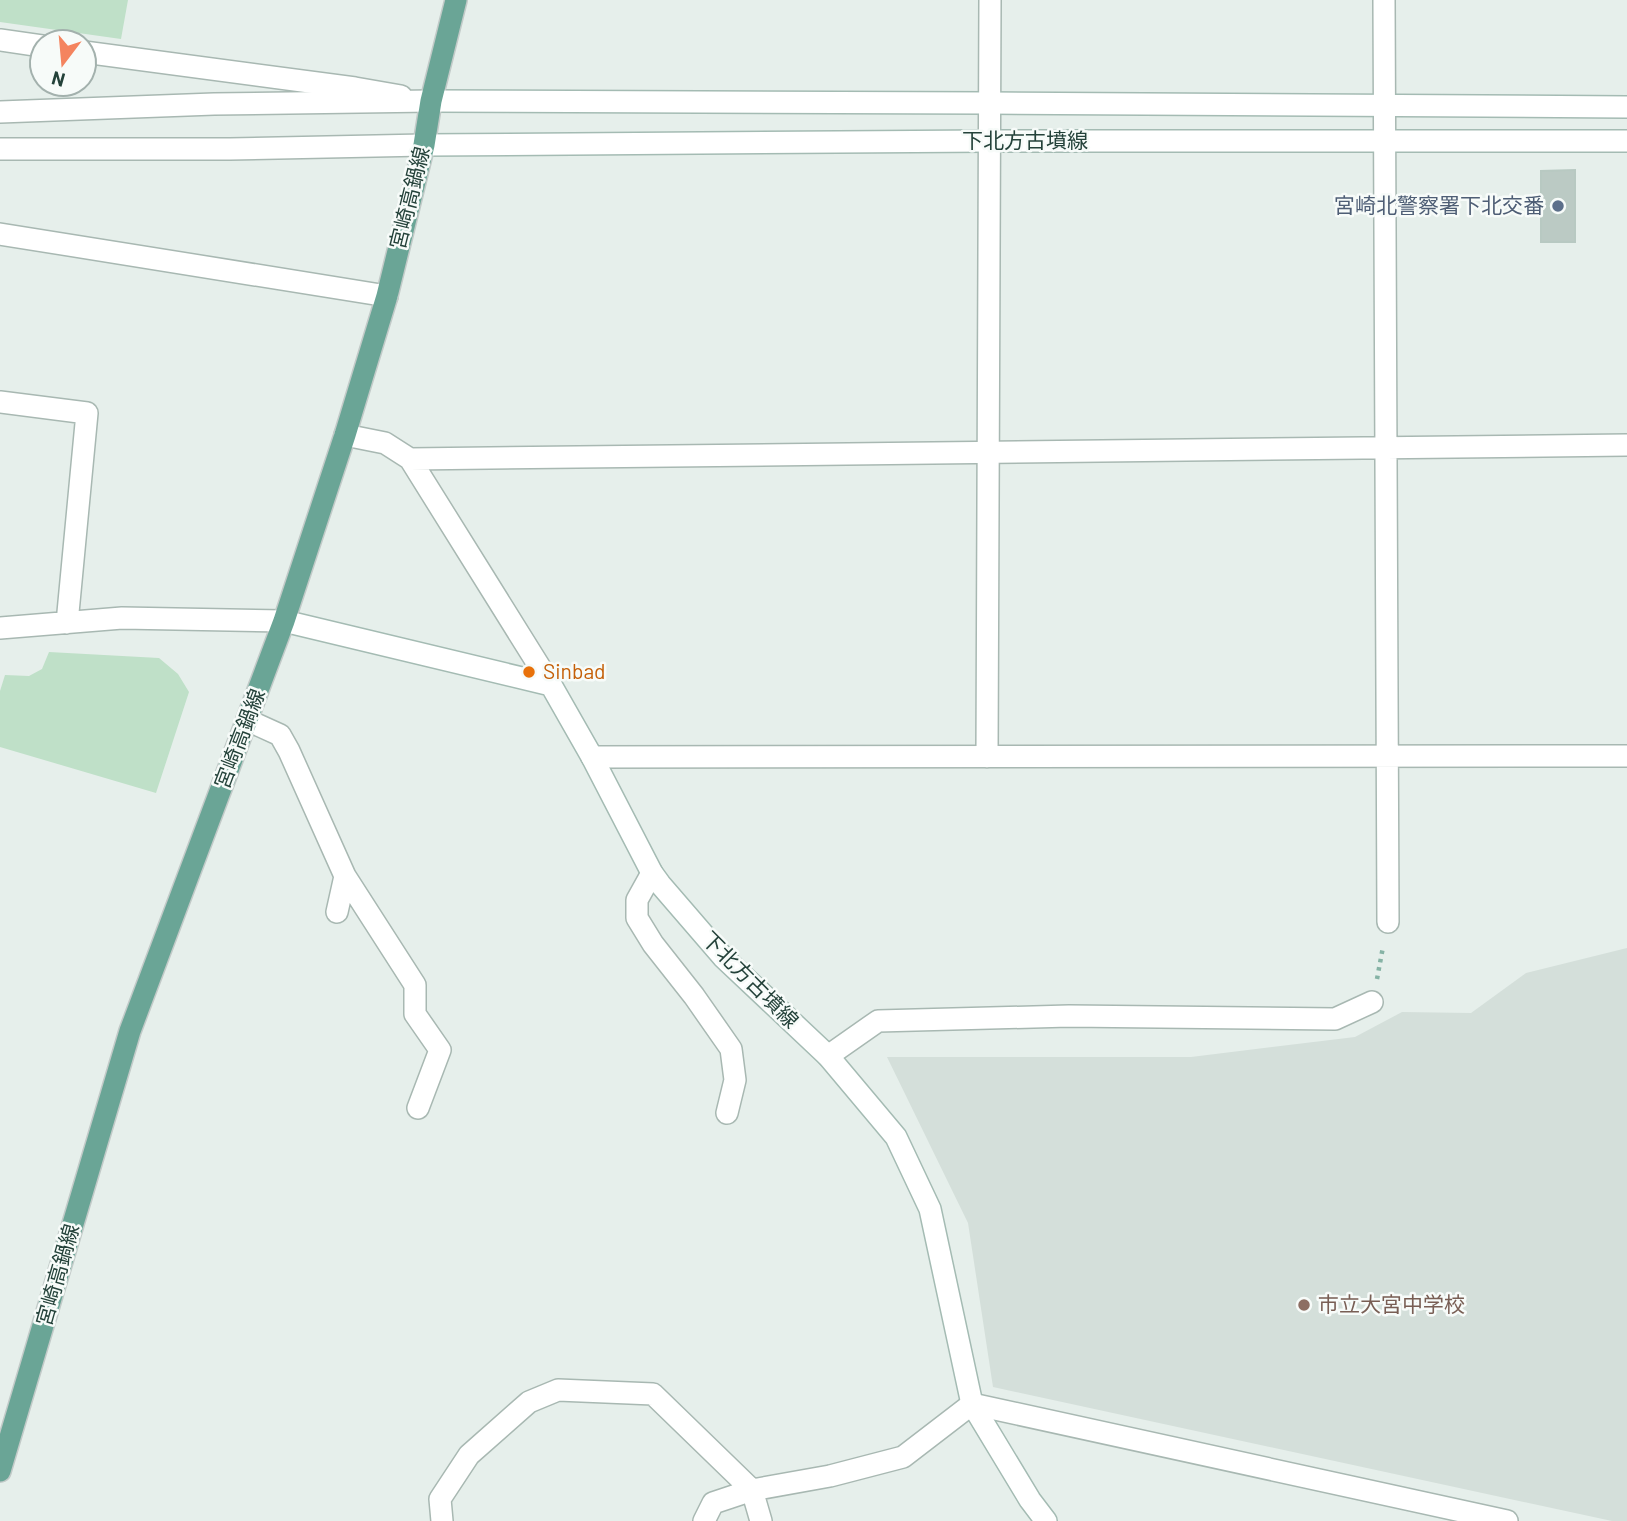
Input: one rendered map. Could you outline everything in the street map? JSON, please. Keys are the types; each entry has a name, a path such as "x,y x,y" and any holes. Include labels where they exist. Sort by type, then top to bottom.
{"main road":[{"name":"宮崎高鍋線","path":"0,1471 130,1031 284,621 345,435 387,296 456,0"}],"street":[{"path":"987,757 990,0"},
{"path":"1384,0 1388,922"},
{"path":"0,40 28,44"},
{"path":"98,54 355,88 431,102"},
{"path":"0,112 214,104 431,102"},
{"name":"下北方古墳線","path":"431,102 1627,107"},
{"name":"下北方古墳線","path":"0,149 989,141 1627,141"},
{"path":"0,234 387,296"},
{"path":"0,402 87,413 67,623"},
{"path":"345,435 385,443 410,459 1627,445"},
{"name":"下北方古墳線","path":"410,459 551,685 652,873 723,957 828,1056 896,1137 930,1209 972,1404 1030,1500 1046,1521"},
{"path":"0,628 122,618 284,621 551,685"},
{"path":"247,720 280,735 345,876 415,985 415,1014 440,1050 418,1108"},
{"path":"592,757 1627,756"},
{"path":"652,873 637,900 637,918 730,1049 735,1080 727,1114"},
{"path":"337,912 345,876"},
{"path":"828,1056 878,1021 1069,1016 1335,1019 1373,1002"},
{"path":"442,1521 440,1499 469,1455 529,1402 558,1390 653,1394 751,1490 761,1521"},
{"path":"704,1521 713,1503 751,1490 830,1476 903,1457 972,1404 1507,1521"}],"path":[{"path":"1373,1002 1388,922"}],"shaded area":[{"name":"市立大宮中学校","path":"1627,948 1627,1521 1612,1521 993,1387 968,1223 887,1057 1191,1057 1355,1037 1402,1012 1471,1013 1526,973"}],"green space":[{"path":"0,0 128,0 121,39 98,36 98,28 43,28 0,22"},
{"path":"49,652 159,658 178,674 189,692 156,793 0,747 0,691 5,675 29,676 42,669"}],"building":[{"name":"宮崎北警察署下北交番","path":"1575,170 1575,242 1541,242 1541,171"}],"place":[{"name":"宮崎北警察署下北交番","path":"1558,206"},
{"name":"Sinbad","path":"529,672"},
{"name":"市立大宮中学校","path":"1304,1305"}]}
